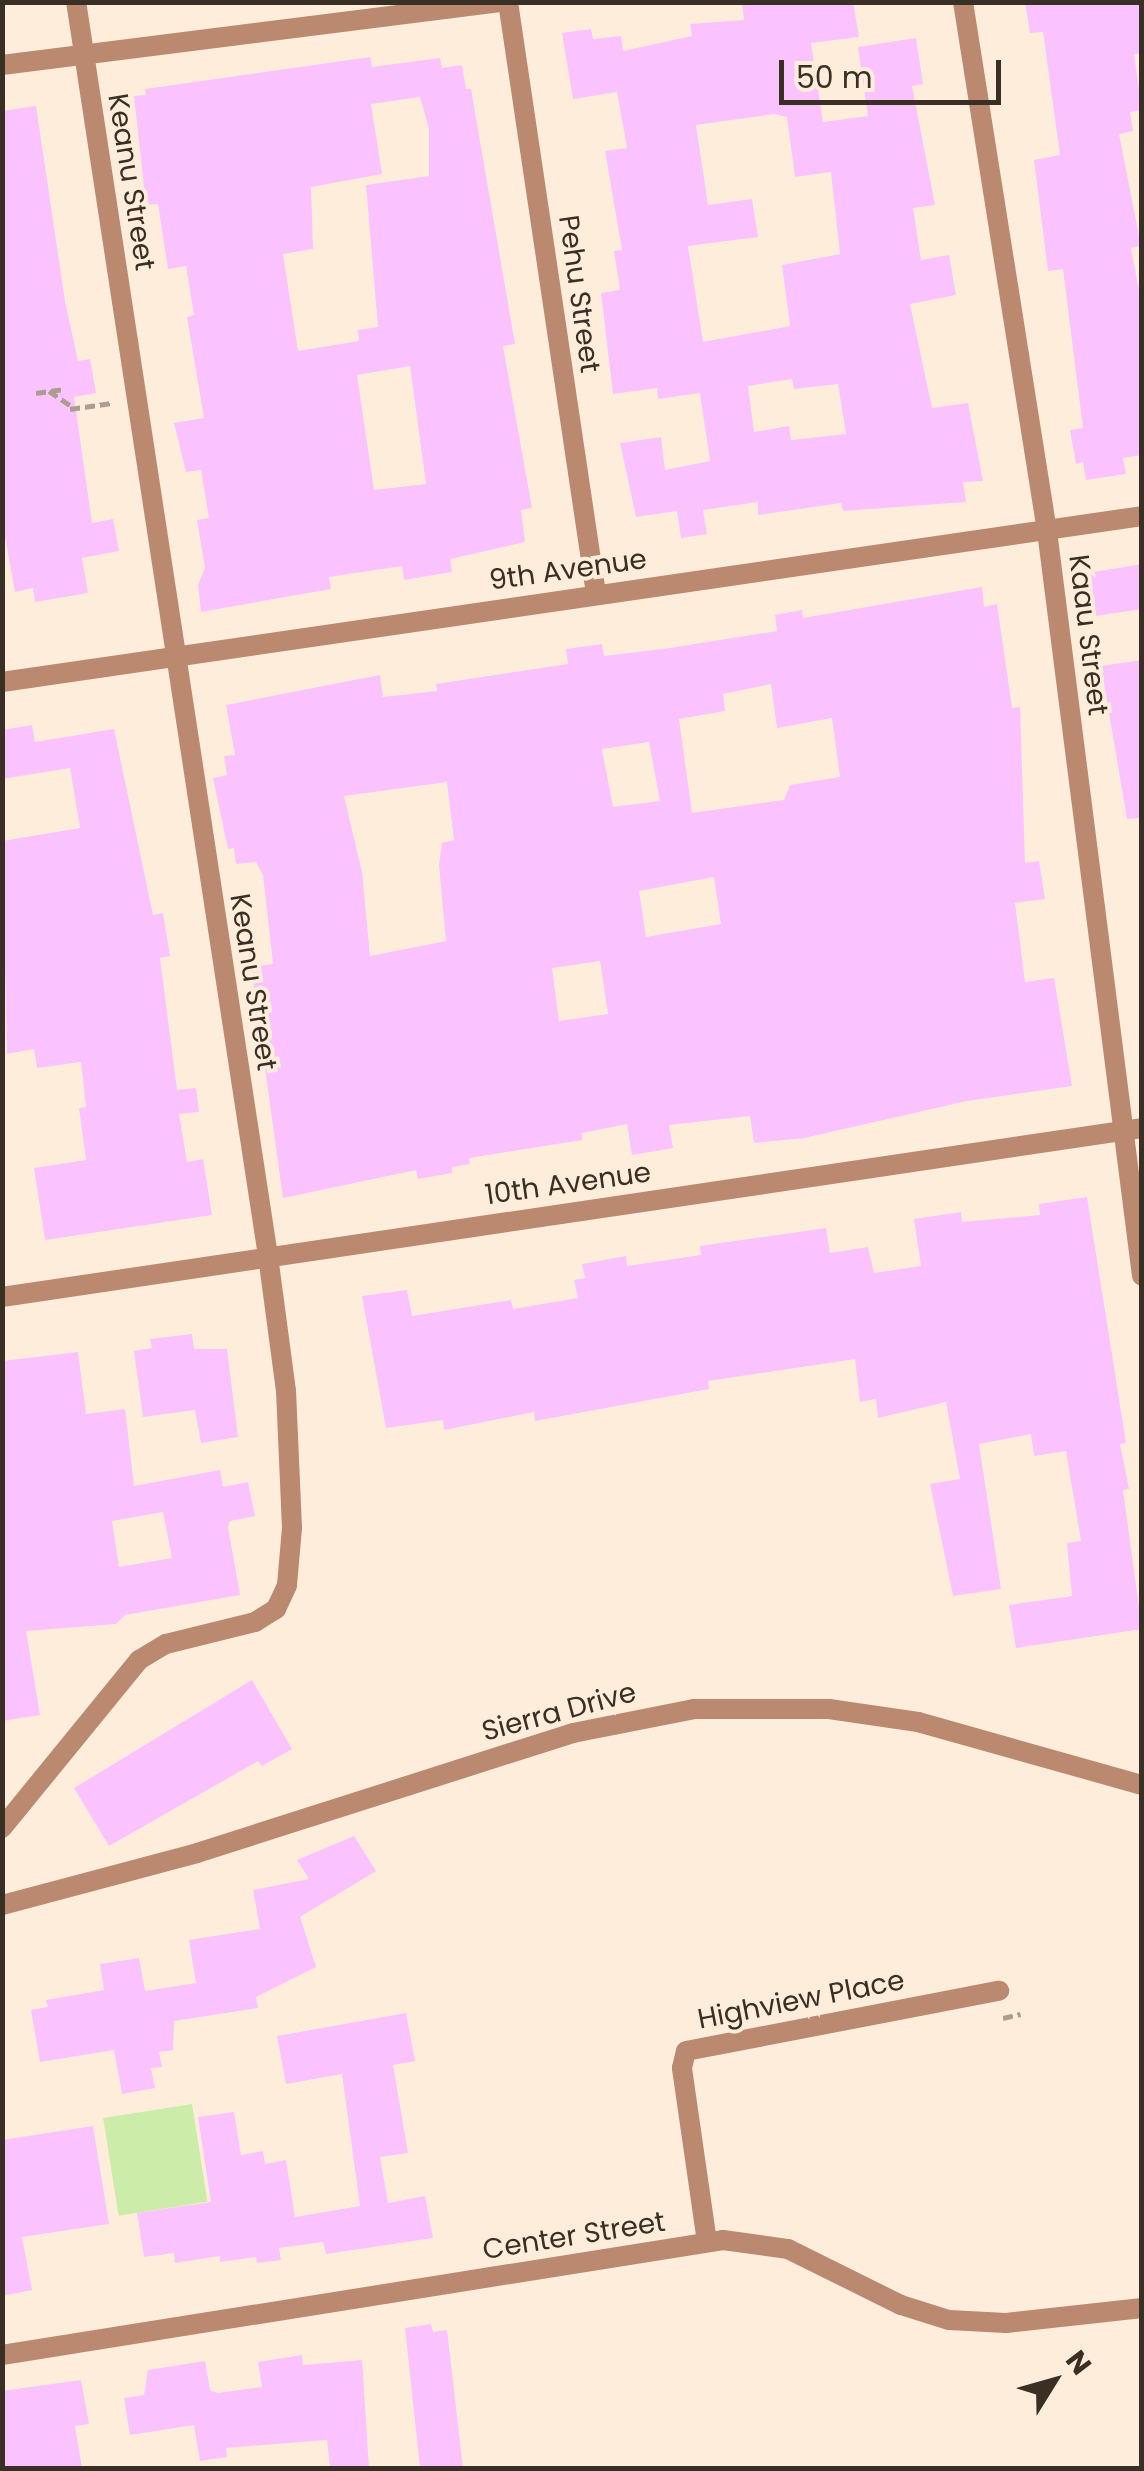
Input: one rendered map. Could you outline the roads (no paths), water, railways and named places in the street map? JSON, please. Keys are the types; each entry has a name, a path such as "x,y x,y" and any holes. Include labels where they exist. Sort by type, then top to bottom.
{"street":[{"name":"Keanu Street","path":"2,1828 139,1660 166,1644 256,1622 283,1599 292,1540 290,1448 268,1256 76,2"},
{"path":"2,65 498,2"},
{"name":"Pehu Street","path":"508,2 596,594"},
{"name":"Kaau Street","path":"963,2 1046,530 1133,1129 1142,1276"},
{"name":"9th Avenue","path":"2,682 1142,516"},
{"name":"10th Avenue","path":"2,1297 1133,1129"},
{"name":"Sierra Drive","path":"2,1905 198,1853 572,1732 694,1709 872,1715 968,1734 1142,1786"},
{"name":"Highview Place","path":"706,2242 682,2068 686,2051 999,1991"},
{"name":"Center Street","path":"2,2355 706,2242 746,2241 788,2250 901,2304 949,2320 1006,2322 1142,2308"}]}
